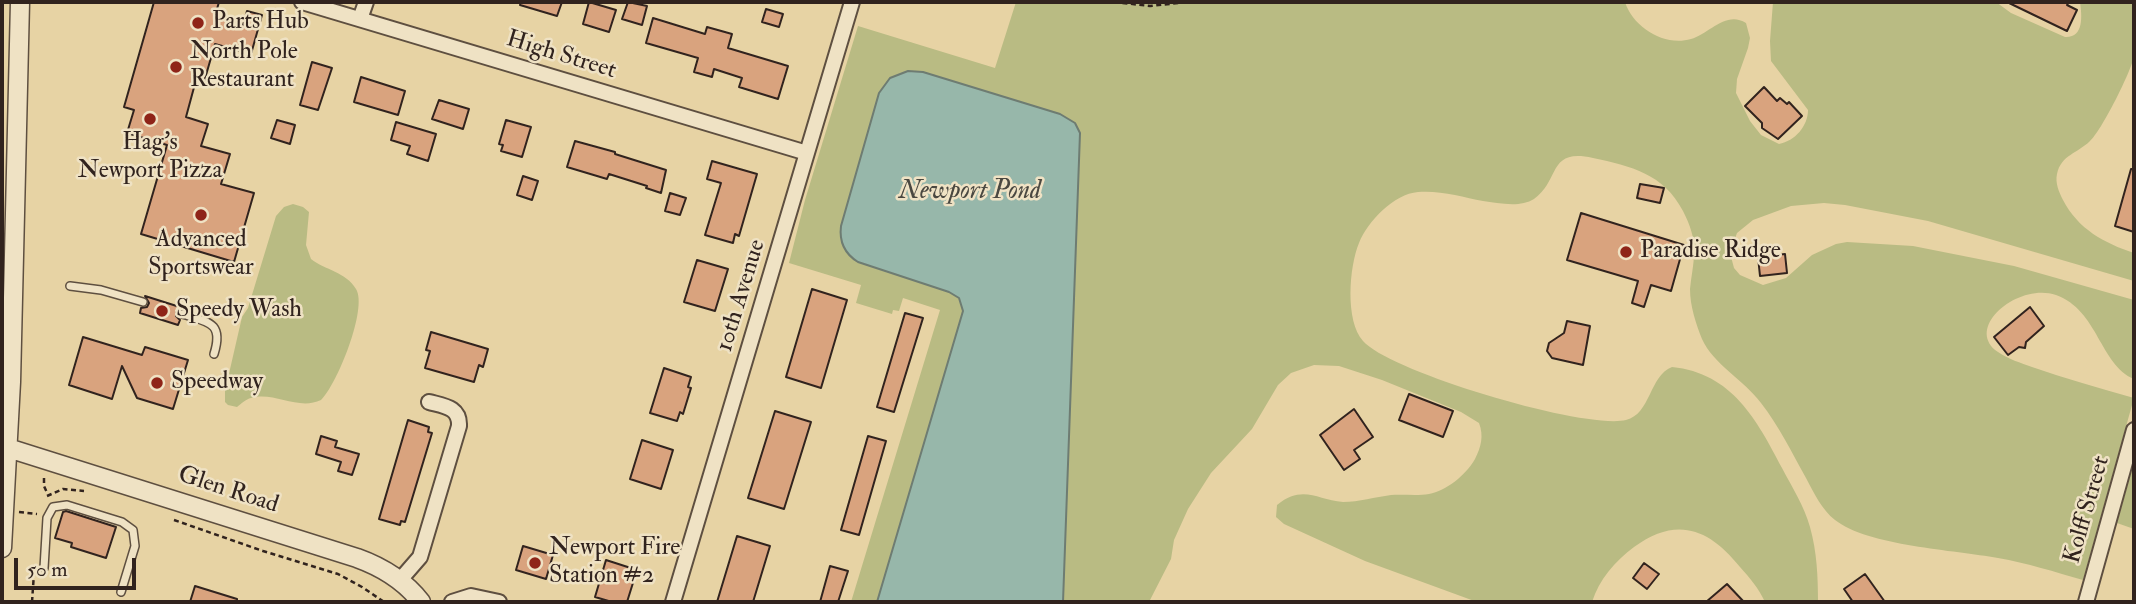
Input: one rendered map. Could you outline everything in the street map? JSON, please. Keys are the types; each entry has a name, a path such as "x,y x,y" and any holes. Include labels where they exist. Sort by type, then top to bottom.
{"street":[{"path":"2,548 8,448 20,2"},
{"name":"High Street","path":"302,2 807,153"},
{"path":"360,19 366,2"},
{"name":"10th Avenue","path":"673,602 852,2"},
{"path":"400,580 420,557 460,424 454,410 429,402"},
{"name":"Kolff Street","path":"2086,602 2134,430"},
{"name":"Glen Road","path":"8,448 357,558 378,566 400,580 421,602"},
{"path":"452,602 471,596 499,602"}],"lane":[{"path":"70,286 101,290 143,302"},
{"path":"182,314 215,327 218,338 214,355"},
{"path":"44,569 47,516 55,506 69,505 122,522 133,530 135,546 121,592"}],"path":[{"path":"1114,2 1150,6 1188,2"},
{"path":"167,517 338,574 384,602"},
{"path":"32,602 34,570"}],"green space":[{"path":"1016,2 1625,2 1642,27 1660,37 1681,41 1698,36 1725,21 1739,20 1746,23 1750,38 1737,79 1736,93 1750,121 1761,135 1779,144 1800,132 1806,122 1808,110 1771,61 1773,2 1996,2 2011,13 2065,37 2076,34 2079,30 2080,2 2134,2 2135,49 2128,74 2095,135 2062,163 2057,177 2063,200 2084,227 2112,245 2134,253 2134,281 1928,221 1824,203 1791,206 1753,220 1737,233 1730,253 1734,268 1740,275 1763,285 1786,278 1812,255 1836,244 1847,242 1913,246 2014,266 2134,300 2134,379 2113,362 2081,312 2056,295 2026,295 2012,301 1991,320 1987,331 1989,342 1998,352 2010,359 2057,376 2134,398 2083,580 2009,560 1913,546 1868,536 1835,520 1819,501 1768,412 1713,356 1702,339 1690,295 1693,237 1686,216 1675,198 1656,180 1645,174 1620,164 1578,156 1561,162 1542,191 1528,202 1502,204 1443,193 1418,192 1391,203 1369,226 1356,253 1350,294 1357,332 1363,341 1380,354 1447,382 1532,408 1604,421 1626,420 1634,416 1659,378 1672,367 1693,371 1711,379 1727,389 1752,417 1773,450 1801,504 1814,546 1818,602 1765,602 1754,584 1716,543 1704,535 1678,529 1649,537 1620,558 1599,586 1592,602 1477,602 1365,561 1284,524 1276,517 1277,505 1295,495 1310,495 1343,502 1435,492 1449,486 1466,471 1475,459 1481,441 1479,423 1461,412 1339,366 1314,365 1291,373 1278,385 1252,429 1211,473 1188,509 1174,540 1171,559 1149,602 851,602 940,310 903,298 899,311 893,310 892,314 856,303 861,285 789,263 805,200 858,26 995,68"},
{"path":"293,204 309,212 306,245 311,259 347,279 356,289 359,299 358,312 349,346 335,379 321,400 304,403 260,397 247,399 237,407 228,405 225,402 225,391 242,317 248,308 276,216 284,207"},
{"path":"2134,462 2134,529 2117,523"}],"water":[{"name":"Newport Pond","path":"908,71 923,72 1060,114 1075,123 1080,133 1063,602 877,602 963,311 959,298 949,292 858,262 846,251 842,242 841,226 879,93 890,78"}],"building":[{"path":"154,2 219,2 215,16 243,25 247,11 262,15 251,54 215,44 204,82 196,80 186,117 208,124 201,146 230,154 221,184 254,193 234,262 141,234 167,145 127,133 134,110 124,107"},
{"path":"521,2 562,2 557,16 520,5"},
{"path":"589,2 616,10 609,32 583,24"},
{"path":"628,2 647,6 642,25 622,19"},
{"path":"2007,2 2069,2 2067,5 2077,10 2067,31"},
{"path":"766,9 783,14 779,27 762,22"},
{"path":"653,18 705,34 707,27 732,34 728,48 788,66 778,99 739,87 742,78 714,69 712,77 694,72 698,58 646,43"},
{"path":"312,62 332,68 318,110 300,105"},
{"path":"361,77 405,91 398,115 354,102"},
{"path":"1764,87 1777,101 1780,98 1787,104 1789,102 1802,116 1778,139 1762,128 1762,123 1745,106"},
{"path":"439,100 469,109 463,129 432,119"},
{"path":"277,120 295,125 290,144 271,138"},
{"path":"506,120 531,127 522,157 501,151 503,145 499,144"},
{"path":"396,122 436,134 428,161 407,154 410,146 391,140"},
{"path":"575,141 666,170 661,193 609,174 607,179 567,167"},
{"path":"712,161 757,174 739,236 735,234 733,243 705,235 721,183 707,179"},
{"path":"2131,169 2134,169 2134,232 2115,226"},
{"path":"523,176 538,181 532,200 517,195"},
{"path":"1640,184 1664,188 1660,203 1637,198"},
{"path":"670,193 686,198 680,215 665,211"},
{"name":"Paradise Ridge","path":"1581,213 1684,245 1671,291 1651,285 1644,307 1632,303 1638,281 1567,260"},
{"path":"1785,254 1787,273 1760,276 1758,257"},
{"path":"697,260 728,269 715,311 684,302"},
{"path":"812,289 847,300 821,388 786,377"},
{"name":"Speedy Wash","path":"145,296 183,308 176,312 180,320 178,325 140,313 141,308 147,307 149,303"},
{"path":"2030,307 2044,326 2026,342 2025,348 2019,347 2008,355 1994,337"},
{"path":"905,313 923,318 894,412 877,407"},
{"path":"1567,321 1590,326 1583,365 1552,358 1547,351 1549,343 1564,333"},
{"path":"431,332 488,349 483,367 479,365 474,382 425,368 430,351 426,350"},
{"path":"83,337 142,355 145,347 188,360 173,409 137,398 122,366 112,399 69,385"},
{"path":"664,368 691,377 688,387 691,388 683,414 680,412 677,421 650,413"},
{"path":"1409,394 1453,411 1443,437 1399,420"},
{"path":"1354,409 1373,437 1354,450 1360,459 1344,470 1320,435"},
{"path":"775,411 811,422 784,509 748,498"},
{"path":"408,420 429,427 428,432 432,433 405,522 401,521 400,525 379,519"},
{"path":"321,436 337,441 335,447 359,454 352,475 338,471 341,462 316,454"},
{"path":"868,436 886,441 859,535 841,530"},
{"path":"642,440 673,450 661,489 630,479"},
{"path":"63,512 116,527 106,558 71,547 72,543 55,538"},
{"path":"737,536 770,546 753,602 717,602"},
{"name":"Newport Fire Station #2","path":"523,546 553,555 546,579 516,570"},
{"path":"606,560 637,570 627,602 612,602 595,597"},
{"path":"1644,563 1659,574 1647,589 1633,578"},
{"path":"830,566 848,571 838,602 820,602"},
{"path":"1865,574 1885,602 1853,602 1844,589"},
{"path":"1727,584 1744,602 1706,602"},
{"path":"195,586 237,599 237,602 190,602"}],"place":[{"name":"Parts Hub","path":"198,23"},
{"name":"North Pole Restaurant","path":"176,67"},
{"name":"Hag's Newport Pizza","path":"150,119"},
{"name":"Advanced Sportswear","path":"201,215"},
{"name":"Paradise Ridge","path":"1626,252"},
{"name":"Speedy Wash","path":"162,311"},
{"name":"Speedway","path":"157,383"},
{"name":"Newport Fire Station #2","path":"535,563"}]}
